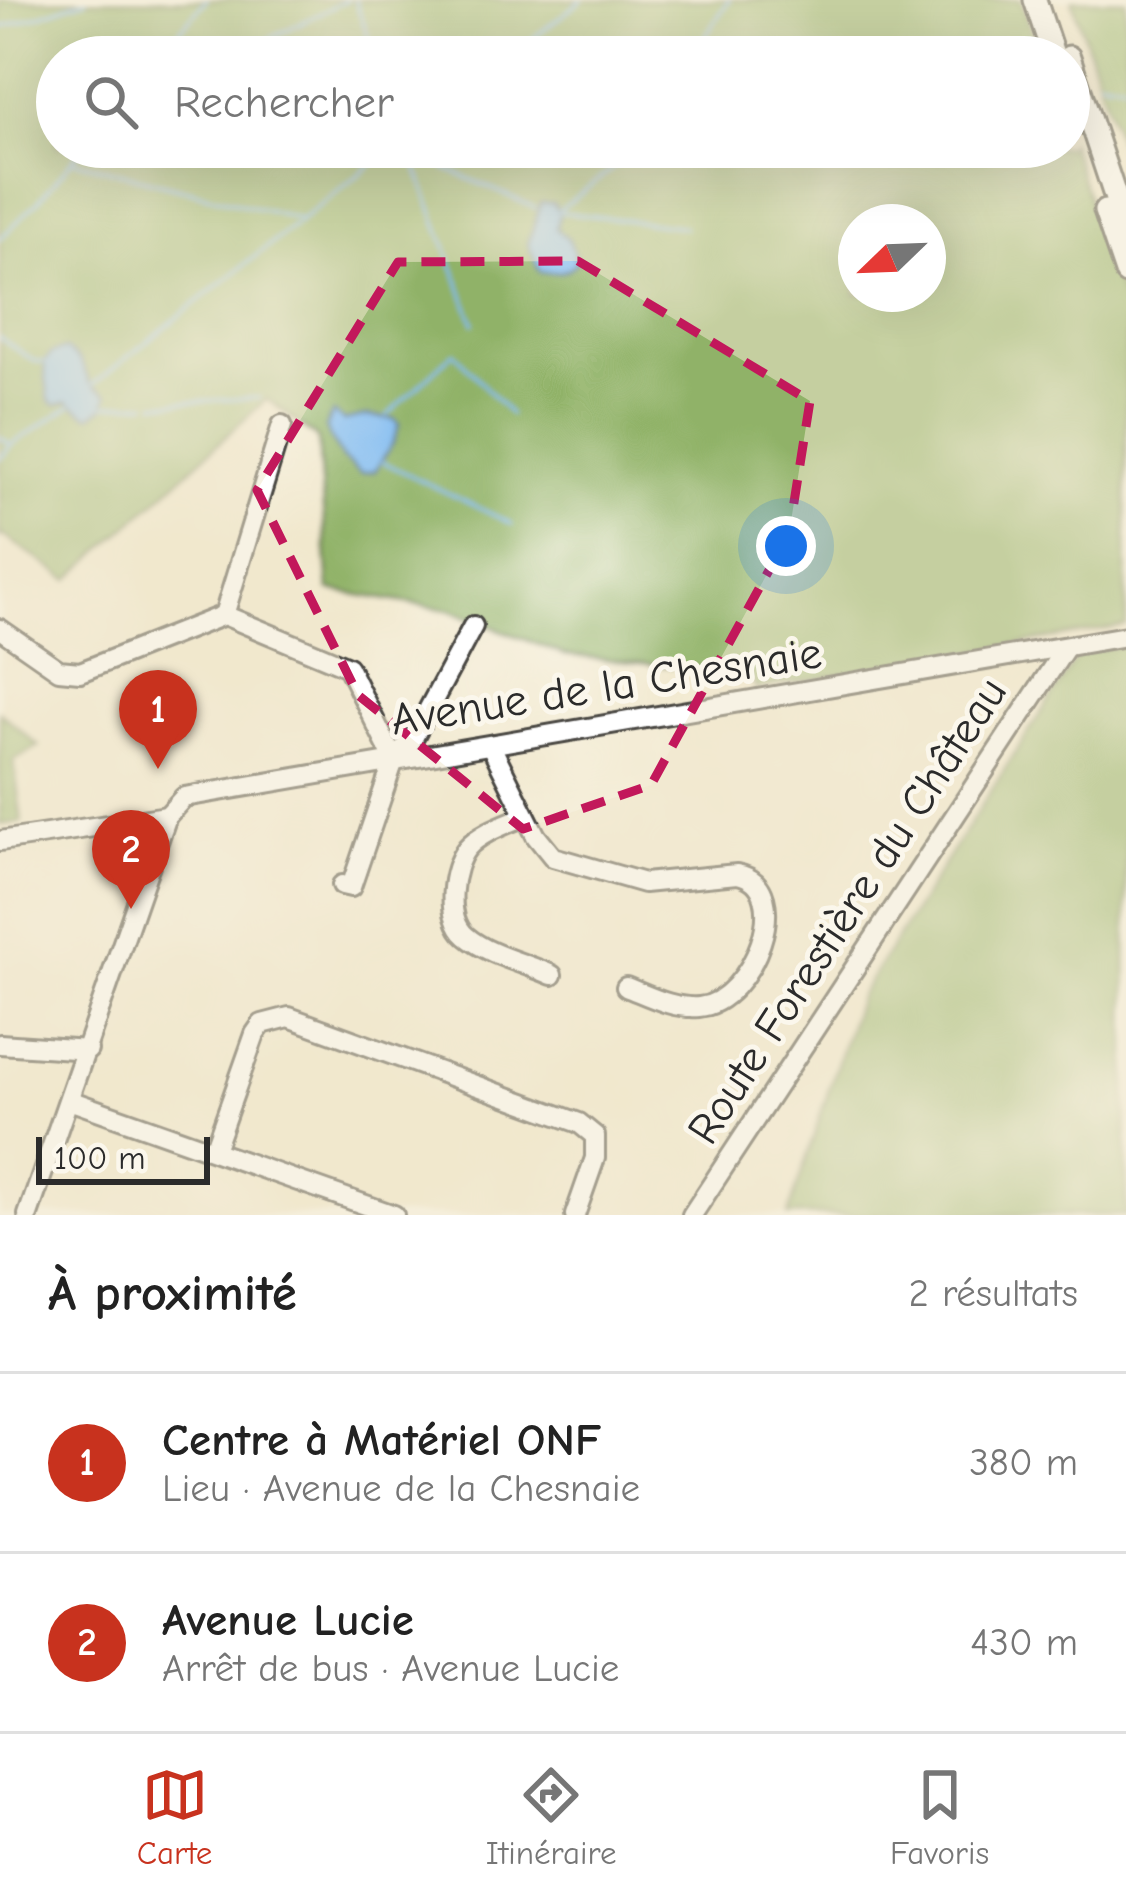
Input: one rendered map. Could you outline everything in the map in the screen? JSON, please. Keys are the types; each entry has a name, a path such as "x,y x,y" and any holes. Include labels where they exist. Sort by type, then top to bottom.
{"main road":[{"path":"1035,0 1047,36"},
{"path":"1050,0 1062,36"},
{"path":"1090,120 1126,229"},
{"path":"1090,165 1126,273"}],"street":[{"path":"224,615 281,425"},
{"path":"0,629 59,670 80,672 224,615 348,667 394,760"},
{"path":"342,885 351,887 394,760 412,740 473,626"},
{"name":"Avenue de la Chesnaie","path":"0,841 167,816 184,797 1126,636"},
{"name":"Route Forestière du Château","path":"692,1215 1066,647"},
{"path":"490,746 525,816 554,857 644,884 737,874 749,876 760,886 767,927 740,983 725,1000 685,1006 626,987"},
{"path":"28,1215 167,816"},
{"path":"525,816 489,833 464,852 450,908 457,927 469,939 552,975"},
{"path":"214,1150 255,1034 262,1024 289,1017 579,1123 595,1136 596,1158 574,1215"},
{"path":"0,1044 88,1050"},
{"path":"69,1100 394,1215"}],"highlighted area":[{"path":"578,261 810,401 789,534 651,785 523,829 358,695 257,490 398,262"}],"green space":[{"path":"0,0 1021,0 1034,36 36,36 36,168 1078,168 1126,312 1126,626 755,689 751,674 565,655 450,610 329,590 318,439 267,399 69,580 0,537"},
{"path":"1072,0 1126,0 1126,165 1090,55 1090,36 1084,36"},
{"path":"1126,645 1126,1215 788,1215 859,997 1079,653"},
{"path":"0,712 39,746 14,761 22,822 0,825"}],"water":[{"path":"541,202 553,203 560,212 556,229 569,240 577,261 565,270 540,272 528,244"},
{"path":"66,349 80,361 91,385 108,395 103,408 90,416 67,402 55,405 49,400 44,362 52,353"},
{"path":"333,413 344,421 366,416 395,419 399,425 393,443 375,471 361,474 342,458 325,428"}],"waterway":[{"path":"0,28 86,0"},
{"path":"175,36 206,0"},
{"path":"274,36 347,0"},
{"path":"355,0 368,36"},
{"path":"536,36 582,0"},
{"path":"706,36 729,0"},
{"path":"1098,79 1126,83"},
{"path":"0,239 66,168"},
{"path":"103,168 301,220"},
{"path":"91,386 367,168"},
{"path":"417,168 474,323"},
{"path":"444,168 536,208"},
{"path":"559,210 614,168"},
{"path":"560,212 684,227"},
{"path":"0,338 34,361 44,362"},
{"path":"387,416 454,352 510,415"},
{"path":"155,403 259,398"},
{"path":"104,405 147,403"},
{"path":"0,459 11,445 71,406"},
{"path":"0,437 10,444"},
{"path":"383,462 512,524"}],"place":[{"name":"Centre à Matériel ONF","path":"158,769"},
{"name":"Avenue Lucie","path":"131,909"}]}
